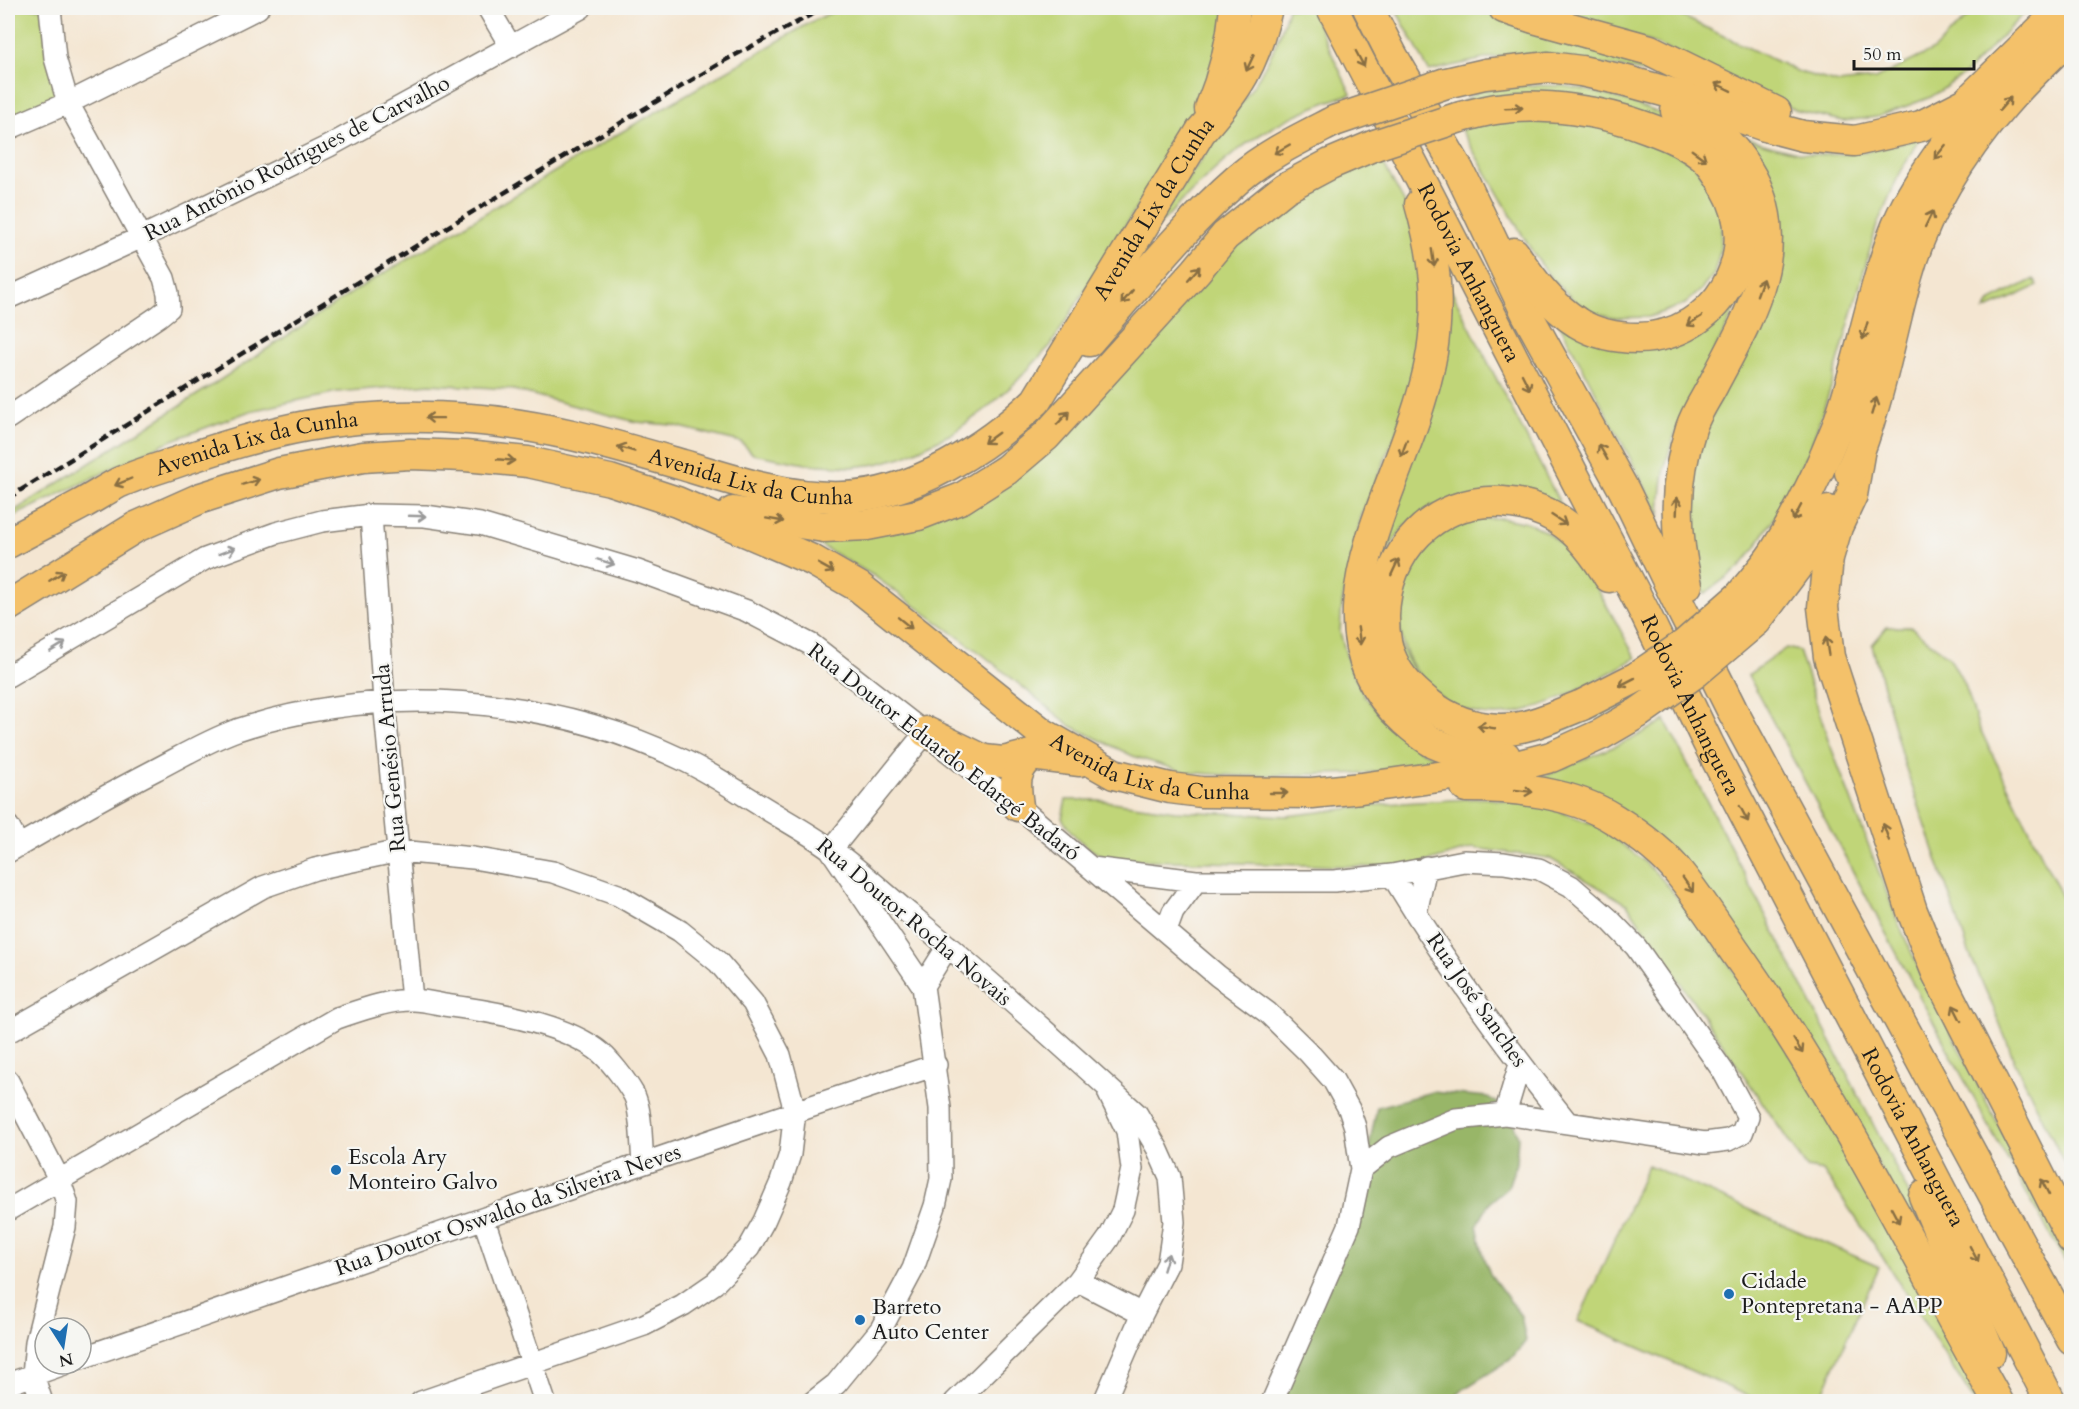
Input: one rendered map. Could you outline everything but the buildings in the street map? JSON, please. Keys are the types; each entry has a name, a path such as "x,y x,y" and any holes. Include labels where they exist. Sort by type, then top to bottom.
{"highway":[{"path":"1201,131 1224,67 1232,35 1234,8"},
{"name":"Avenida Lix da Cunha","path":"8,543 120,483 253,438 308,425 373,418 468,419 525,424 613,445 729,479 794,495 844,497 873,494 910,482 985,443 1020,417 1036,401 1201,131 1230,98 1244,76 1260,39 1267,8"},
{"name":"Rodovia Anhanguera","path":"1332,8 1389,143 1645,613 1708,743 2051,1401"},
{"name":"Rodovia Anhanguera","path":"1368,8 1392,55 1459,171 1527,314 1624,490 1732,710 2072,1340"},
{"path":"1504,8 1650,50 1763,107 1802,122 1835,128 1921,126"},
{"path":"1036,401 1182,232 1240,178 1266,158 1334,121 1446,83 1485,74 1549,67 1623,80 1667,92 1766,126 1818,139 1855,141 1921,126 1966,103 2063,8"},
{"path":"2072,35 2005,103 1972,145 1946,185 1925,225 1907,274 1885,370 1859,454 1851,495 1837,527 1828,558 1823,607 1829,657 1912,911 1937,974 2072,1239"},
{"path":"1549,67 1568,77 1660,105 1701,121 1742,159 1759,190 1766,219 1768,250 1764,276 1753,306 1692,424 1683,457 1676,508 1680,558 1687,585"},
{"path":"1708,743 1593,550 1567,526 1544,510 1519,504 1485,501 1457,508 1434,519 1416,534 1403,551 1392,572 1384,597 1384,624 1392,661 1402,678 1418,695 1441,713 1465,723 1501,729 1543,720 1582,705 1637,677 1684,645 1740,596 1773,555 1796,515 1837,426 1885,261 1902,216 1921,178 1959,129 1984,86"},
{"path":"677,502 824,527 867,525 887,521 918,514 962,498 1006,470 1046,436 1225,236 1285,188 1330,164 1457,118 1498,109 1558,107 1634,122 1678,139 1708,161 1730,193 1738,216 1737,263 1720,298 1697,321 1672,332 1647,338 1621,338 1600,333 1580,324 1558,308 1538,287 1459,171"},
{"path":"1389,143 1431,243 1437,309 1432,352 1419,404 1361,572 1357,610 1358,632 1366,666 1374,684 1391,708 1415,730 1434,742 1462,752 1498,757 1509,756 1532,753 1602,734"},
{"name":"Avenida Lix da Cunha","path":"8,606 136,527 201,498 279,473 363,457 410,454 528,462 610,480 677,502 812,560 859,586 1042,733 1114,774 1170,788 1201,792 1312,793 1361,788"},
{"path":"1361,788 1516,766 1551,757 1602,734 1638,713 1696,672 1756,621 1804,557 1859,454"},
{"path":"1624,490 1687,585 1974,1126 2072,1298"},
{"path":"926,732 984,760 1003,762 1031,755 1095,763"},
{"path":"1018,806 1015,785 1018,768 1031,755"},
{"path":"1361,788 1495,787 1537,792 1570,800 1614,819 1655,849 1680,873 1797,1044 1871,1170 1998,1401"},
{"path":"1830,978 1861,1060 1901,1141 1986,1344 2013,1401"}],"street":[{"path":"8,418 169,308 164,278 68,103 55,58 50,8"},
{"path":"8,129 68,103 258,8"},
{"path":"488,8 511,47"},
{"name":"Rua Antônio Rodrigues de Carvalho","path":"8,298 142,237 329,146 581,8"},
{"name":"Rua Doutor Eduardo Edargé Badaró","path":"8,676 205,559 288,530 322,521 371,515 425,516 480,524 638,571 747,611 812,645 1018,806 1218,976 1268,1013 1309,1053 1333,1080 1349,1109 1355,1127 1361,1169"},
{"name":"Rua Genésio Arruda","path":"371,515 384,701 412,1000"},
{"name":"Rua Doutor Rocha Novais","path":"13,849 150,772 235,731 313,712 384,701 444,701 493,705 563,717 616,732 681,759 831,850 948,946 1137,1114 1157,1148 1170,1177 1174,1222 1168,1263 1142,1314 1104,1401"},
{"path":"813,1401 836,1384 881,1329 913,1269 935,1206 941,1179 940,1108 924,986 831,850 926,732"},
{"path":"8,826 13,849"},
{"path":"8,1032 263,887 315,868 399,851 473,858 553,872 618,895 680,931 718,962 753,1003 780,1055 795,1111 790,1154 781,1182 764,1221 748,1248 715,1283 683,1305 644,1324 422,1401"},
{"path":"1091,868 1196,881 1334,881 1392,875 1464,861 1504,863 1539,869 1571,886 1609,919 1636,947 1724,1071 1748,1117 1742,1133 1728,1140 1705,1143 1505,1114 1456,1119 1389,1147 1361,1169 1349,1226 1272,1401"},
{"path":"1416,914 1426,867"},
{"name":"Rua José Sanches","path":"1392,875 1416,914 1520,1064 1567,1122"},
{"path":"1166,931 1173,912 1196,881"},
{"path":"924,986 948,946"},
{"path":"8,1210 337,1018 376,1005 412,1000 477,1009 526,1021 564,1033 597,1050 621,1076 635,1097 639,1114 643,1163"},
{"path":"1505,1114 1520,1064"},
{"name":"Rua Doutor Oswaldo da Silveira Neves","path":"93,1354 643,1163 936,1065"},
{"path":"8,1081 59,1179 67,1202 65,1227 43,1316"},
{"path":"955,1401 1078,1281 1110,1238 1123,1210 1132,1169 1127,1131 1103,1083"},
{"path":"1355,1127 1389,1147"},
{"path":"483,1220 545,1401"},
{"path":"1078,1281 1142,1314"},
{"path":"8,1384 33,1375"},
{"path":"33,1376 42,1401"}],"green space":[{"path":"8,8 45,8 59,99 8,119"},
{"path":"841,8 1228,8 1204,99 1051,345 1016,382 986,409 951,434 905,456 877,464 852,467 806,464 753,454 741,442 672,425 636,422 510,389 430,384 337,392 250,411 165,443 8,519 8,515 214,384 359,288 618,134 813,21"},
{"path":"1288,8 1310,8 1351,94 1319,105 1259,135 1210,174 1148,236 1259,76 1276,43"},
{"path":"1395,8 1479,8 1531,29 1638,61 1661,73 1655,74 1544,54 1493,57 1429,71"},
{"path":"1548,8 1665,8 1799,72 1839,83 1875,79 1932,51 1977,8 2029,8 1966,73 1931,97 1877,117 1843,121 1798,111 1656,44"},
{"path":"1528,85 1564,86 1594,92 1638,105 1691,127 1709,139 1730,161 1741,180 1751,211 1752,242 1747,272 1724,332 1674,438 1663,479 1660,515 1556,317 1581,330 1618,343 1659,342 1690,329 1717,308 1734,284 1745,233 1742,206 1733,180 1706,150 1692,140 1642,116 1616,108 1565,99 1513,98 1459,104 1481,90"},
{"path":"1568,118 1623,129 1693,162 1719,201 1722,219 1720,251 1714,274 1685,304 1649,317 1613,318 1595,313 1577,303 1551,278 1533,253 1461,130 1482,123"},
{"path":"1731,133 1785,149 1818,155 1863,152 1920,137 1897,179 1877,225 1831,387 1809,452 1755,548 1739,568 1704,594 1696,573 1687,471 1751,326"},
{"path":"1378,154 1407,207 1421,268 1423,320 1417,368 1401,421 1361,517 1342,603 1340,632 1349,665 1364,695 1384,720 1422,752 1449,762 1365,773 1241,776 1184,772 1133,756 1071,726 983,655 874,576 800,534 947,510 1269,205"},
{"path":"2034,279 2038,286 1985,310 1991,301"},
{"path":"1450,288 1563,509 1431,506 1403,528 1388,549 1372,591 1445,731 1625,698 1629,705 1556,734 1526,743 1500,747 1426,728 1364,619"},
{"path":"1502,518 1539,528 1570,553 1595,586 1636,658 1547,704 1515,713 1486,715 1459,707 1436,693 1418,673 1405,649 1399,622 1401,594 1416,557 1427,545 1448,530 1464,523"},
{"path":"1887,627 1911,627 1949,657 1965,685 1978,725 2071,915 2071,1177 2014,1060 1970,955 1902,757 1872,645"},
{"path":"1786,648 1799,651 1829,742 1898,922 1927,987 2071,1264 2071,1272 1992,1132 1748,675"},
{"path":"1665,720 1907,1190 1975,1336 1825,1072 1608,803 1542,777 1632,739"},
{"path":"1484,798 1546,806 1600,827 1640,858 1662,879 1724,956 1792,1057 1988,1401 1974,1401 1876,1247 1823,1171 1807,1168 1627,904 1549,858 1473,848 1407,868 1107,859 1081,842 1062,818 1066,800 1098,800 1175,811 1287,816 1386,804"},
{"path":"1432,1092 1488,1097 1510,1112 1518,1137 1516,1163 1508,1187 1489,1203 1477,1225 1490,1274 1521,1316 1526,1341 1510,1360 1465,1388 1450,1401 1266,1402 1367,1157 1377,1107"},
{"name":"Cidade Pontepretana - AAPP","path":"1648,1165 1879,1267 1819,1401 1760,1401 1578,1321"}],"railway":[{"path":"8,498 429,238 722,62 824,8"}],"place":[{"name":"Escola Ary Monteiro Galvo","path":"336,1170"},
{"name":"Cidade Pontepretana - AAPP","path":"1729,1294"},
{"name":"Barreto Auto Center","path":"860,1320"}]}
